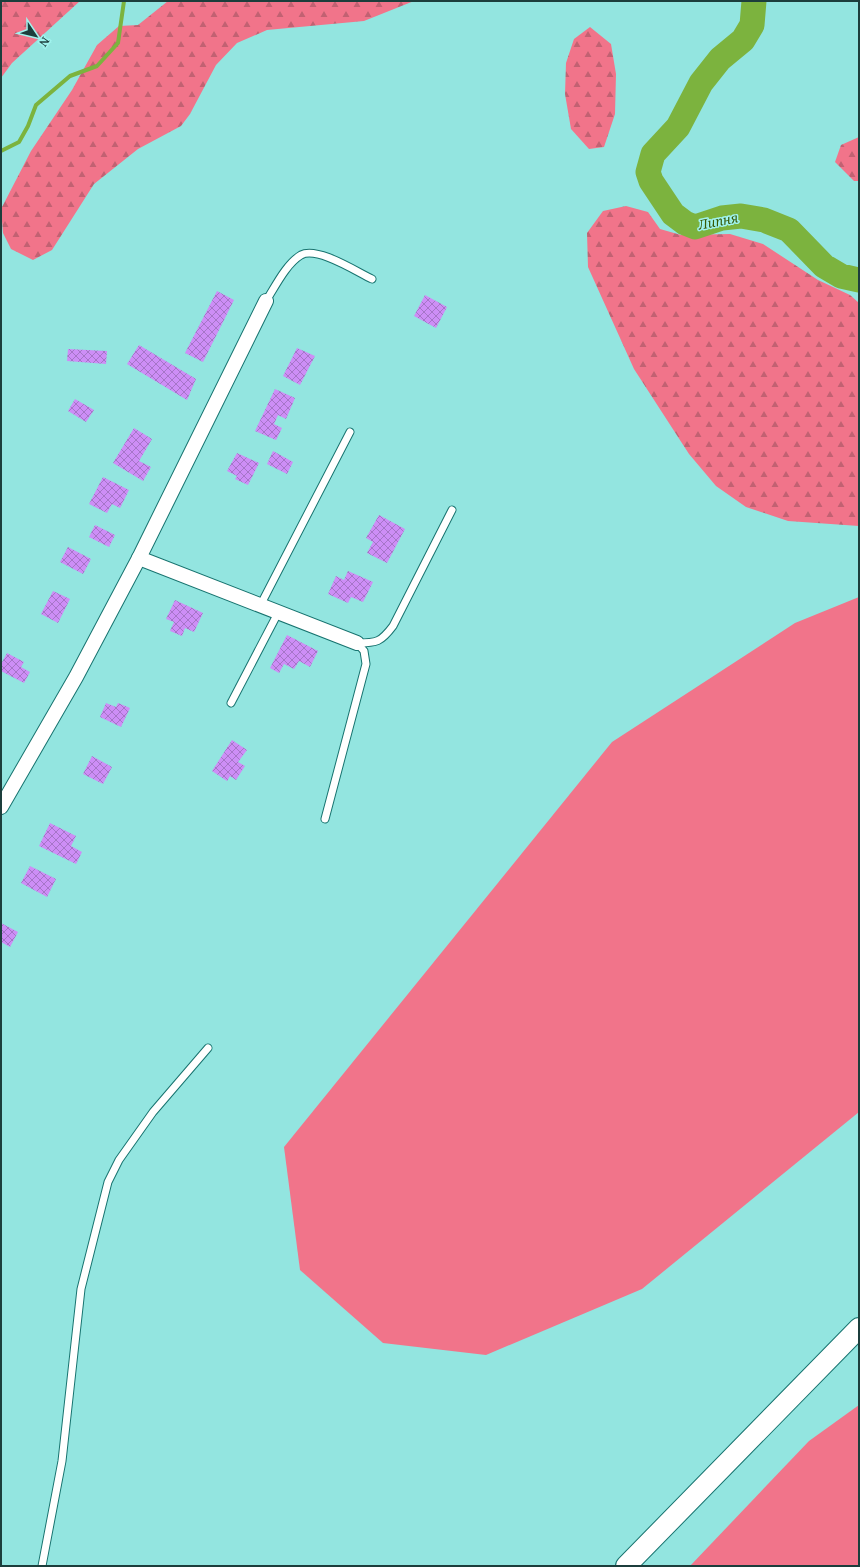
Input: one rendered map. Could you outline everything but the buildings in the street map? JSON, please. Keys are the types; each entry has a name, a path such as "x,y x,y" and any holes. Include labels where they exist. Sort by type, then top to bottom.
{"main road":[{"path":"626,1566 859,1328"}],"street":[{"path":"1,807 76,677 139,558 266,301"},
{"path":"139,558 279,611 357,643"}],"lane":[{"path":"266,301 291,264 302,255 312,252 332,259 372,280"},
{"path":"261,604 350,432"},
{"path":"357,643 374,643 384,638 393,626 452,510"},
{"path":"231,703 279,611"},
{"path":"325,819 366,664 364,651 357,643"},
{"path":"42,1566 60,1474 81,1289 108,1182 119,1160 153,1112 208,1048"}],"green space":[{"path":"1,1 80,1 12,63 1,78"},
{"path":"168,1 414,1 364,21 267,30 237,43 216,65 190,114 181,126 138,149 94,184 52,250 33,260 11,249 3,233 1,209 31,151 72,90 97,45 119,26 138,25"},
{"path":"590,27 611,44 616,74 615,114 604,147 589,149 571,129 565,94 566,63 574,39"},
{"path":"859,137 859,181 854,181 835,162 841,145"},
{"path":"626,206 648,212 660,229 681,235 730,234 763,244 818,280 850,295 859,303 859,526 788,521 746,507 716,486 689,454 634,369 588,267 587,233 603,211"},
{"path":"859,597 859,1112 642,1289 486,1355 383,1343 300,1270 284,1147 612,742 795,623"},
{"path":"859,1405 859,1566 690,1566 809,1441"}],"waterway":[{"path":"1,151 19,142 28,126 36,105 70,76 97,66 118,43 124,1"},
{"name":"Липня","path":"754,1 752,25 743,40 720,59 701,83 678,127 653,154 648,172 651,181 673,214 685,223 695,227 722,218 741,216 764,220 789,230 824,266 841,276 859,280"}]}
